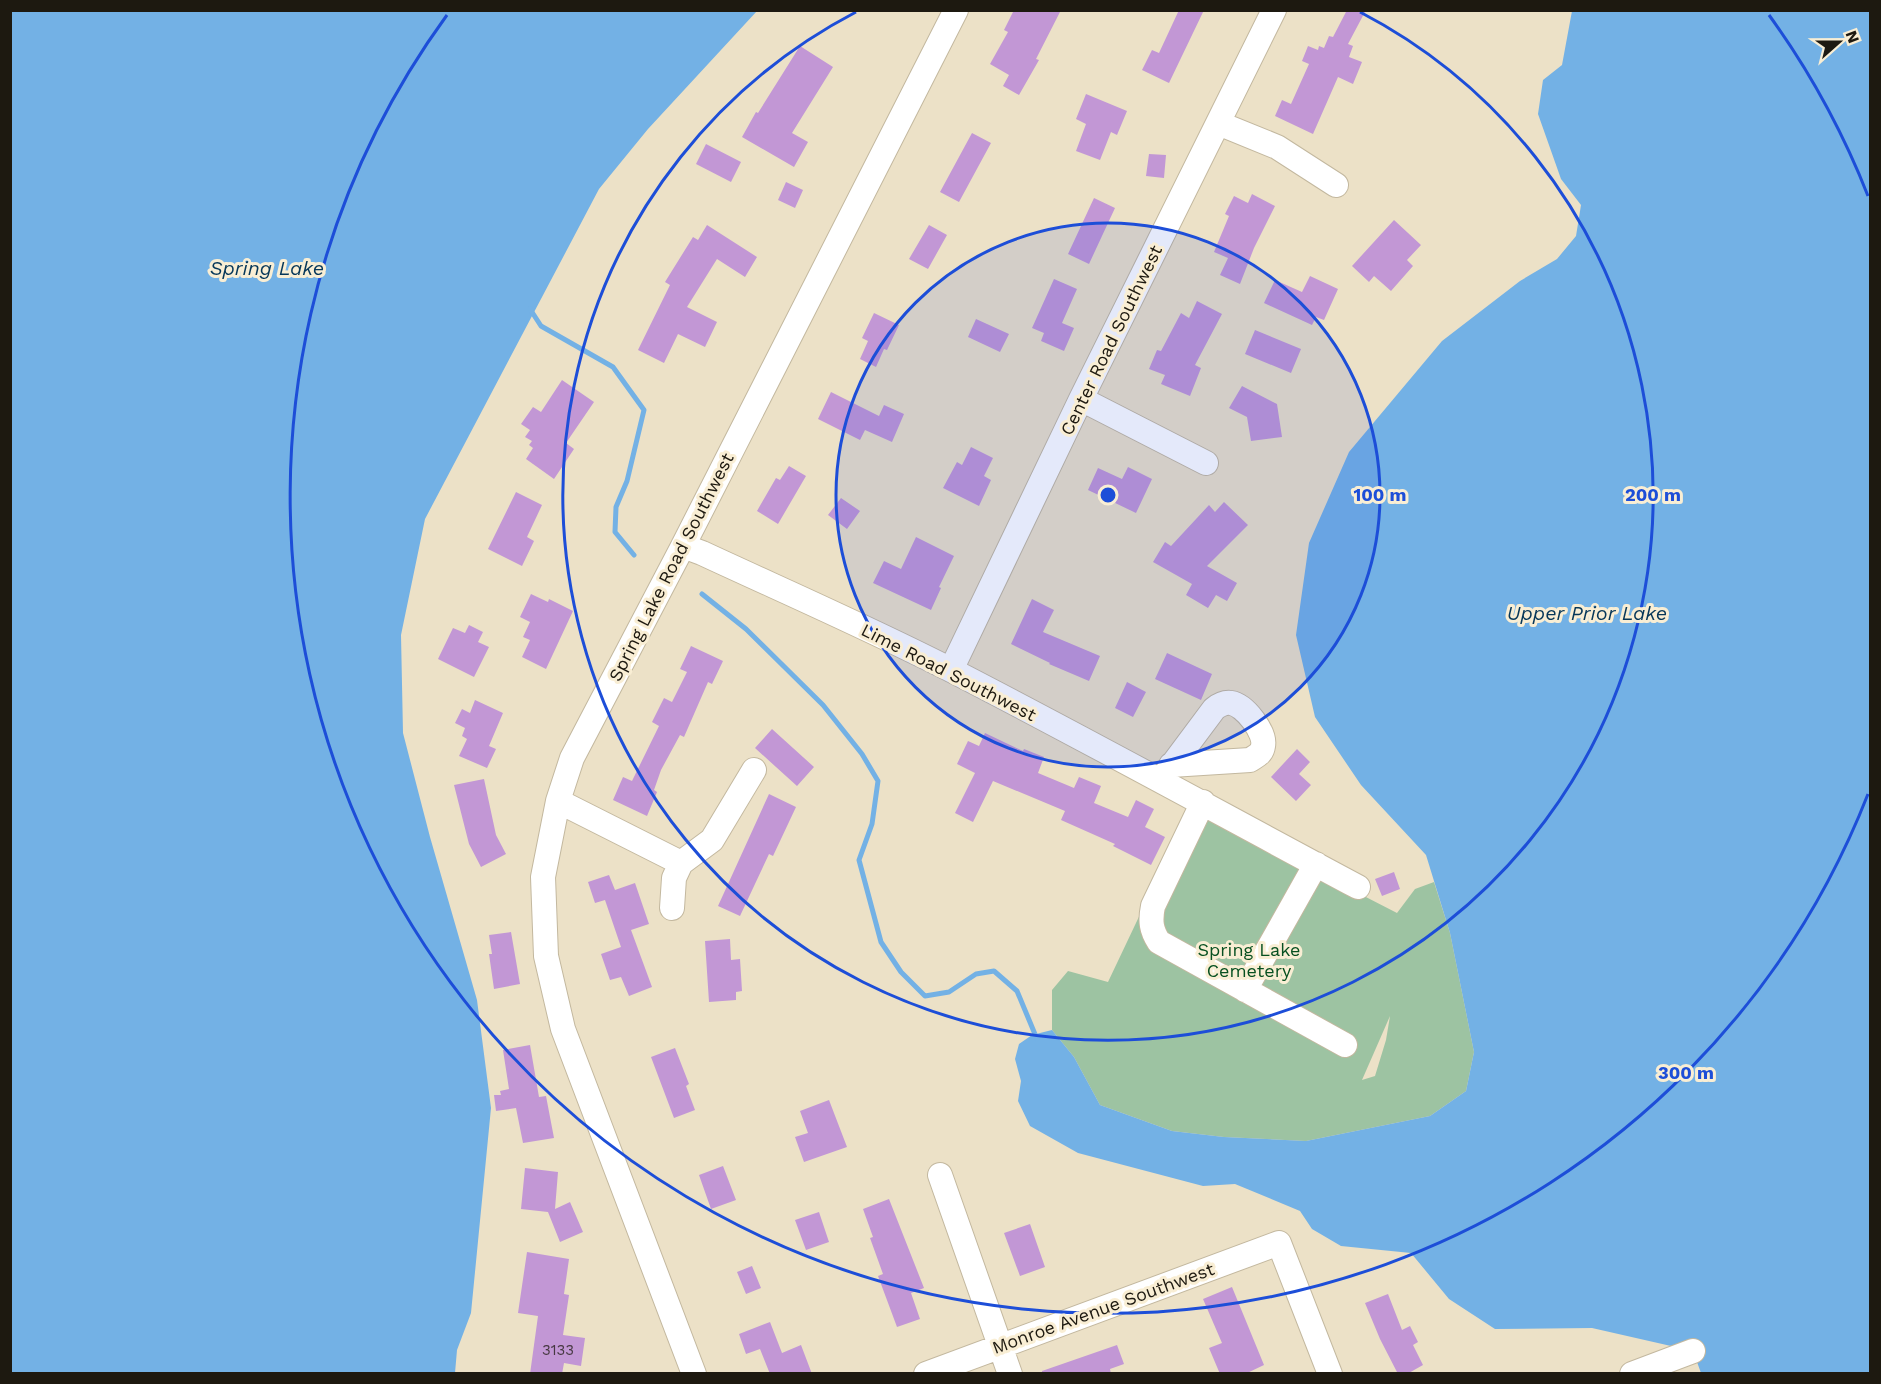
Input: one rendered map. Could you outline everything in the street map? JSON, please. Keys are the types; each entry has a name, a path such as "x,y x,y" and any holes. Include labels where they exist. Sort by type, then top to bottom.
{"street":[{"name":"Spring Lake Road Southwest","path":"694,1374 563,1029 546,956 543,877 558,801 572,758 683,546 956,10"},
{"name":"Center Road Southwest","path":"951,670 1081,399 1274,10"},
{"path":"1218,123 1276,147 1336,185"},
{"path":"1081,399 1206,463"},
{"name":"Lime Road Southwest","path":"683,546 1166,773 1207,805 1358,887"},
{"path":"672,908 674,878 681,863 712,840 754,770"},
{"path":"558,801 681,863"},
{"path":"1207,805 1152,906 1150,920 1153,932 1159,942 1345,1044"},
{"path":"1245,990 1316,864"},
{"path":"940,1175 1010,1374"},
{"name":"Monroe Avenue Southwest","path":"926,1374 1279,1243 1330,1374"},
{"path":"1632,1374 1693,1351"}],"green space":[{"name":"Spring Lake Cemetery","path":"1191,807 1397,913 1415,889 1434,882 1450,933 1474,1052 1466,1091 1430,1116 1306,1141 1224,1137 1172,1131 1100,1105 1074,1057 1052,1030 1052,990 1068,971 1108,982","holes":["1390,1016 1386,1040 1375,1076 1362,1080"]}],"water":[{"name":"Spring Lake","path":"10,11 757,11 648,129 599,189 425,519 401,635 403,733 477,1000 491,1108 471,1313 457,1350 455,1373 11,1373"},
{"name":"Upper Prior Lake","path":"1572,11 1870,11 1870,1373 1701,1373 1693,1351 1592,1328 1495,1329 1449,1299 1411,1253 1341,1246 1312,1229 1300,1211 1235,1184 1203,1186 1078,1153 1030,1126 1018,1101 1021,1081 1015,1059 1019,1044 1032,1035 1052,1030 1074,1057 1100,1105 1172,1131 1224,1137 1306,1141 1430,1116 1466,1091 1474,1052 1450,933 1426,855 1361,785 1315,717 1296,635 1309,543 1349,452 1442,341 1520,281 1557,259 1576,236 1581,205 1561,179 1538,114 1543,80 1562,65"}],"building":[{"path":"1014,10 1061,10 1036,59 1039,60 1019,95 1003,86 1009,75 990,64 1008,32 1004,30"},
{"path":"1179,10 1204,10 1169,83 1142,70 1152,50 1159,53"},
{"path":"1347,10 1366,10 1348,44 1353,46 1349,57 1362,62 1353,84 1338,77 1313,134 1275,116 1282,100 1291,104 1309,64 1302,61 1308,46 1318,50 1319,46 1324,48 1329,36 1333,37"},
{"path":"800,46 833,67 792,133 808,142 794,167 742,137"},
{"path":"1086,94 1127,111 1117,135 1111,132 1100,160 1076,151 1086,124 1076,119"},
{"path":"972,133 991,143 959,202 940,192"},
{"path":"706,144 741,162 731,182 696,164"},
{"path":"1149,154 1166,155 1164,178 1146,176"},
{"path":"786,182 803,190 795,208 778,200"},
{"path":"1252,194 1275,206 1254,248 1240,284 1220,275 1228,258 1214,252 1229,216 1225,214 1234,196 1248,203"},
{"path":"1094,198 1115,208 1089,264 1068,254"},
{"path":"1394,220 1421,245 1407,260 1413,266 1391,291 1374,276 1369,282 1352,266"},
{"path":"707,225 757,257 745,277 717,259 687,307 717,322 705,347 678,334 664,363 638,350 670,285 665,282 693,237 698,240"},
{"path":"929,225 947,235 928,269 909,259"},
{"path":"1310,276 1338,289 1324,320 1316,317 1312,325 1264,303 1275,280 1302,292"},
{"path":"1054,279 1077,289 1062,323 1074,328 1064,351 1041,341 1044,333 1032,328"},
{"path":"1197,301 1222,314 1195,365 1201,368 1190,396 1161,384 1165,375 1149,369 1157,350 1161,351 1181,313 1189,318"},
{"path":"874,313 899,325 876,367 860,359 868,341 862,338"},
{"path":"976,319 1009,334 1000,352 968,337"},
{"path":"1255,330 1301,349 1291,373 1245,354"},
{"path":"562,380 594,402 566,443 574,449 554,479 526,459 533,448 529,445 532,441 525,437 530,430 521,424 533,407 541,412"},
{"path":"1242,386 1277,404 1282,437 1251,441 1247,417 1229,408"},
{"path":"831,392 879,416 884,405 904,414 892,442 865,430 860,440 818,419"},
{"path":"971,447 993,458 984,476 991,480 979,506 943,488 957,462 962,465"},
{"path":"789,466 806,476 778,524 757,511 776,478 780,480"},
{"path":"1128,467 1152,479 1136,513 1088,490 1098,468 1122,479"},
{"path":"516,492 542,505 527,537 534,541 522,566 488,549"},
{"path":"841,498 860,511 847,529 828,515"},
{"path":"1224,502 1248,525 1207,566 1237,583 1227,601 1216,595 1208,608 1186,595 1192,584 1153,562 1165,542 1171,546 1209,505 1215,512"},
{"path":"916,537 954,556 931,610 873,583 884,561 901,569"},
{"path":"531,594 548,602 549,599 573,611 546,669 522,657 530,640 523,637 530,622 520,617"},
{"path":"1032,599 1054,610 1043,632 1100,656 1089,681 1011,644"},
{"path":"469,625 483,632 478,642 489,647 474,677 438,659 453,628 465,633"},
{"path":"691,646 723,661 712,684 708,682 684,737 680,735 661,770 654,790 657,792 647,816 613,800 623,777 632,781 659,726 652,722 664,698 672,702 687,672 680,669"},
{"path":"1167,653 1212,674 1201,700 1155,679"},
{"path":"1127,682 1146,692 1133,717 1115,708"},
{"path":"475,700 503,713 489,746 496,749 487,768 459,756 467,739 462,736 465,728 455,723 462,709 470,713"},
{"path":"772,729 814,767 797,786 755,748"},
{"path":"985,733 1023,751 1024,749 1044,757 1038,773 1074,788 1079,777 1101,786 1094,803 1128,817 1136,800 1154,809 1145,827 1165,837 1151,865 1113,846 1115,844 1061,820 1065,811 993,781 973,822 955,813 975,773 957,764 968,741 979,746"},
{"path":"1297,749 1310,762 1299,774 1311,785 1296,801 1271,777"},
{"path":"484,779 496,835 506,854 481,867 469,844 454,785"},
{"path":"769,794 796,807 773,856 769,854 740,916 718,906"},
{"path":"1394,872 1400,889 1382,896 1375,879"},
{"path":"609,875 615,890 635,883 649,924 631,930 652,987 629,996 621,977 610,980 601,954 621,947 605,900 595,903 588,882"},
{"path":"511,932 520,984 494,989 489,935"},
{"path":"730,939 731,960 740,959 742,991 736,992 736,1000 709,1002 705,941"},
{"path":"530,1045 539,1097 546,1096 554,1138 523,1143 516,1108 496,1111 494,1095 501,1095 500,1091 509,1089 503,1050"},
{"path":"675,1048 689,1084 686,1086 695,1110 674,1118 651,1057"},
{"path":"829,1100 847,1147 804,1162 795,1137 808,1133 800,1111"},
{"path":"723,1166 736,1200 711,1209 699,1175"},
{"path":"525,1168 558,1172 555,1209 570,1202 583,1232 560,1242 548,1212 521,1209"},
{"path":"889,1199 924,1288 911,1293 920,1319 897,1327 878,1276 883,1274 870,1238 873,1237 863,1209"},
{"path":"819,1212 829,1242 806,1250 795,1220"},
{"path":"1030,1224 1045,1267 1020,1276 1004,1233"},
{"path":"527,1252 569,1259 564,1294 569,1295 563,1335 585,1338 581,1366 564,1363 562,1374 530,1374 538,1316 518,1313"},
{"path":"752,1266 761,1288 746,1294 737,1272"},
{"path":"1232,1287 1264,1365 1245,1374 1220,1374 1209,1348 1222,1343 1203,1299"},
{"path":"1388,1294 1402,1330 1410,1326 1418,1342 1413,1345 1423,1365 1407,1374 1398,1374 1365,1303"},
{"path":"770,1322 782,1353 801,1345 812,1374 770,1374 760,1349 746,1354 739,1334"},
{"path":"1117,1345 1124,1364 1110,1369 1111,1374 1042,1374 1042,1371"}],"waterway":[{"path":"530,309 541,326 613,367 644,410 627,481 616,507 615,532 634,555"},
{"path":"702,594 746,629 823,705 862,754 878,781 872,824 859,860 881,942 901,972 925,996 949,992 976,974 994,971 1017,991 1037,1039"}]}
